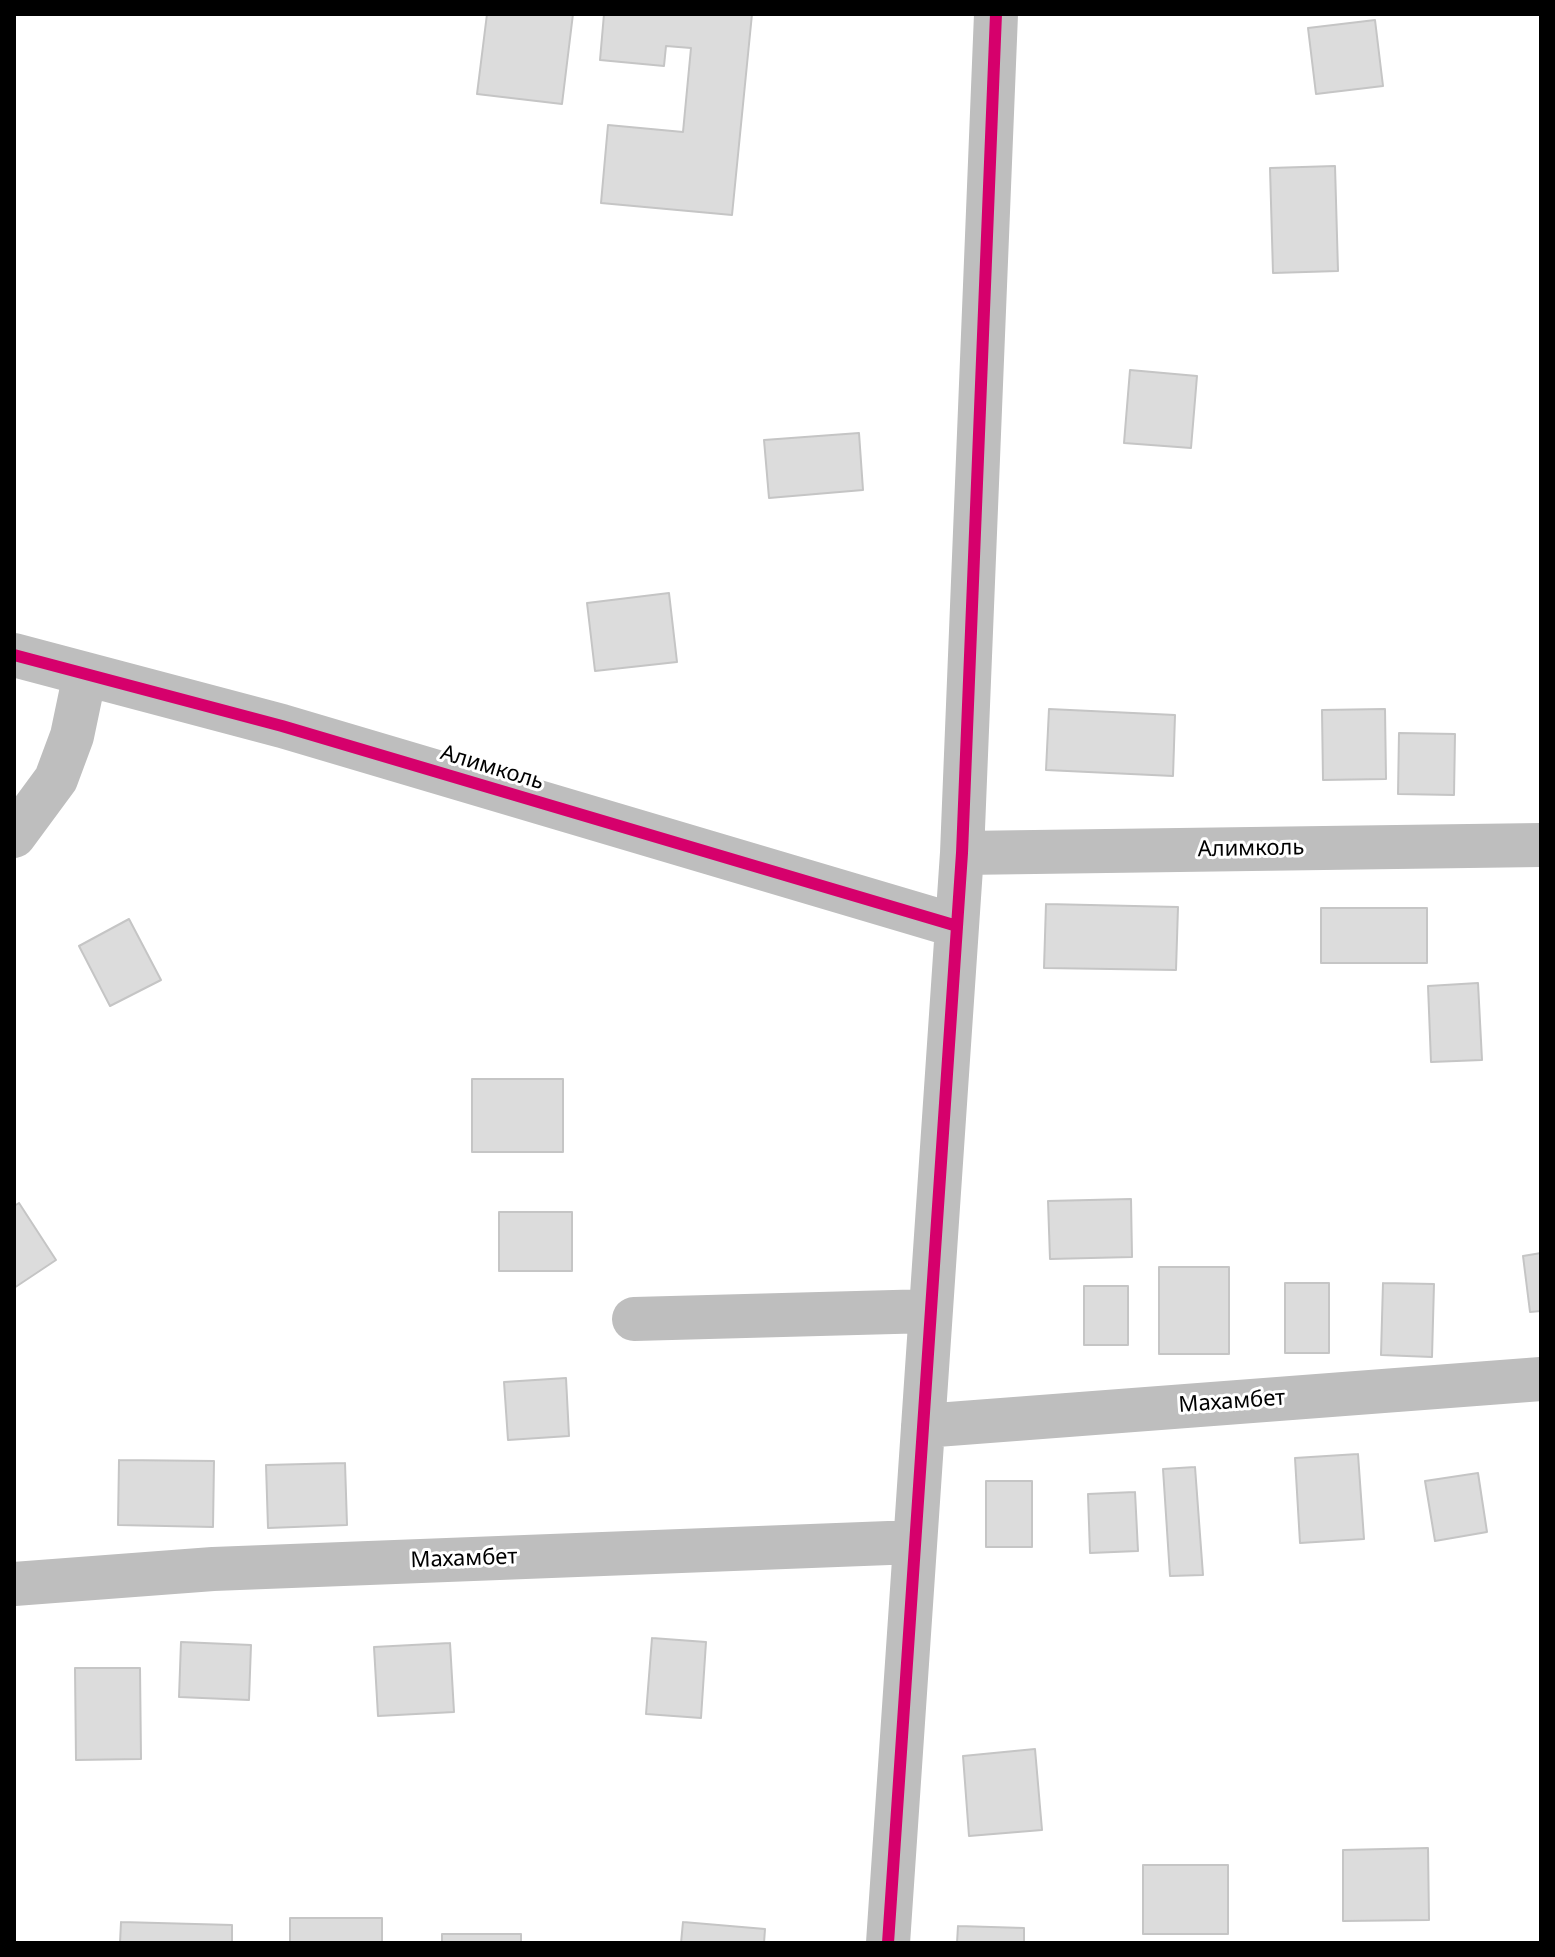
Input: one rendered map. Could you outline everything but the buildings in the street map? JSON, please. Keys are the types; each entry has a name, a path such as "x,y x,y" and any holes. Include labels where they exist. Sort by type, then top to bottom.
{"street":[{"path":"888,1943 962,853 996,14"},
{"name":"Алимколь","path":"14,655 282,726 957,926"},
{"path":"14,836 56,779 72,736 85,674"},
{"name":"Алимколь","path":"962,853 1541,845"},
{"path":"634,1319 931,1311"},
{"name":"Махамбет","path":"923,1426 1541,1379"},
{"name":"Махамбет","path":"14,1584 213,1569 915,1542"}],"cycle path":[{"path":"888,1943 962,853 996,14"},
{"path":"14,655 282,726 957,926"}]}
